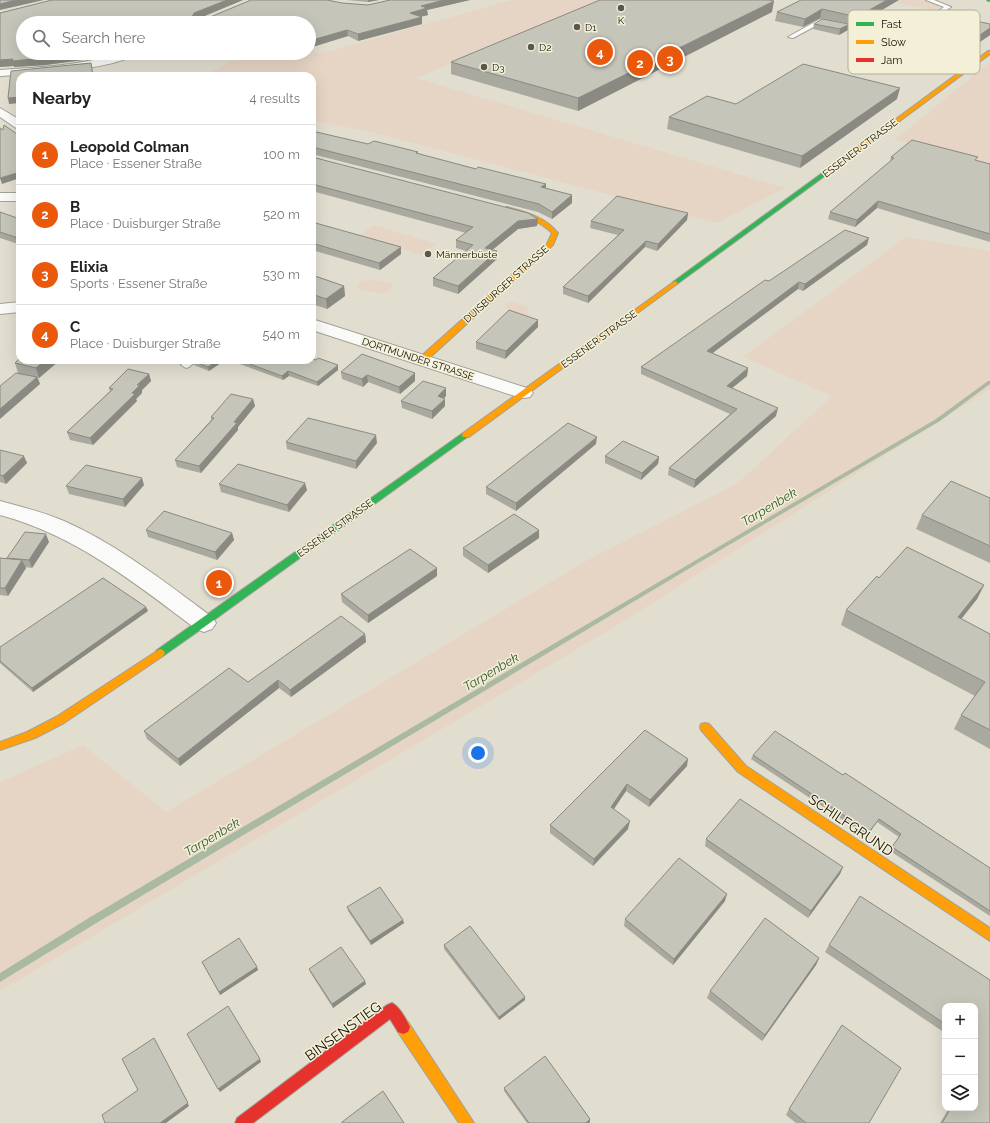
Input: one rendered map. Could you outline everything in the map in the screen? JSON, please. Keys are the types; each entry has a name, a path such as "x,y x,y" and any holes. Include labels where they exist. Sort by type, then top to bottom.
{"street":[{"name":"ESSENER STRASSE","path":"980,59 990,52"},
{"path":"0,73 83,65 107,60"},
{"name":"ESSENER STRASSE","path":"0,746 31,735 60,720 204,622 524,393 880,134 960,74"},
{"path":"0,112 16,122"},
{"name":"DUISBURGER STRASSE","path":"422,360 550,245 554,239 555,233 550,226 543,221 533,216 494,206"},
{"path":"0,309 16,307"},
{"name":"DORTMUNDER STRASSE","path":"316,325 524,393"},
{"path":"0,508 38,518 83,539 119,561 204,622"},
{"name":"SCHILFGRUND","path":"704,727 742,769 990,935"},
{"name":"BINSENSTIEG","path":"242,1123 392,1010 467,1123"}],"lane":[{"path":"929,0 948,7 943,10"},
{"path":"791,37 820,21 848,27"}],"shaded area":[{"path":"512,0 605,0 416,78 785,188 717,223 367,131 316,122 316,72 210,72 234,60 316,60 316,53 319,54"},
{"path":"902,0 925,0 941,6 934,10 897,3"},
{"path":"990,62 990,165 895,140 975,74 980,74 980,70"},
{"path":"374,225 437,244 422,255 359,236"},
{"path":"906,237 990,251 990,389 621,623 0,991 0,782 83,745 166,812 586,561 738,483 832,396 743,357"},
{"path":"370,280 390,283 393,286 391,290 383,293 368,291 357,287 361,281"},
{"path":"512,302 530,307 527,311 530,316 524,319 504,307 506,304"}],"building":[{"path":"0,0 16,0 0,4"},
{"path":"52,0 227,0 194,13 192,16 16,16 16,60 22,60 12,61 13,59 0,60 0,13"},
{"path":"251,0 327,0 368,5 390,0 444,0 421,6 427,8 410,13 422,17 358,34 347,30 316,39 316,16 213,16"},
{"path":"600,0 774,1 578,98 451,62"},
{"path":"801,0 887,0 869,10 848,10 848,15 822,9 805,19 777,12"},
{"path":"822,19 848,25 840,29 814,24"},
{"path":"980,22 990,24 990,28 980,35"},
{"path":"91,63 92,72 16,72 16,97 8,98 11,71"},
{"path":"803,64 900,88 802,156 669,117 707,96 736,104"},
{"path":"4,125 16,133 16,173 0,178 0,128 3,130"},
{"path":"316,132 368,144 374,141 476,169 478,167 546,184 541,187 572,195 552,212 539,204 316,148"},
{"path":"912,140 978,157 975,160 990,164 990,234 878,201 857,220 830,212 894,158 891,157"},
{"path":"316,158 528,213 538,219 518,221 485,248 497,251 458,286 433,278 473,245 456,240 473,227 316,185"},
{"path":"617,196 688,213 658,244 646,241 588,296 563,287 624,230 591,221"},
{"path":"0,212 16,218 16,237 0,232"},
{"path":"316,223 401,247 379,263 316,244"},
{"path":"845,230 869,238 805,284 799,282 707,351 748,368 727,386 778,408 695,480 669,468 737,409 641,367 765,280 769,281"},
{"path":"316,276 344,286 326,299 316,295"},
{"path":"509,310 538,320 506,351 476,342"},
{"path":"362,354 415,373 399,387 367,375 362,379 341,372"},
{"path":"318,358 338,365 317,382 288,371 282,376 250,364 316,364 316,360"},
{"path":"19,364 40,364 36,368"},
{"path":"200,364 212,364 208,367"},
{"path":"128,369 149,374 137,385 140,385 132,393 135,394 90,438 67,432 113,389 109,388"},
{"path":"16,373 37,377 0,409 0,386"},
{"path":"423,381 446,388 438,396 445,399 432,411 401,401"},
{"path":"231,394 253,399 234,422 237,423 199,466 175,460 214,418 211,417"},
{"path":"308,418 376,435 356,461 286,442"},
{"path":"568,423 597,437 516,503 486,487"},
{"path":"623,441 659,457 642,473 605,456"},
{"path":"0,450 24,456 3,476 0,475"},
{"path":"238,464 305,483 287,505 219,484"},
{"path":"86,465 142,478 123,499 66,486"},
{"path":"951,481 990,498 990,546 922,515"},
{"path":"164,511 232,533 215,552 146,530"},
{"path":"514,514 539,530 488,565 463,548"},
{"path":"25,532 46,534 29,560 7,558"},
{"path":"907,547 984,585 958,617 990,634 990,730 961,715 985,682 846,610 877,576 879,578"},
{"path":"410,549 437,568 368,615 341,594"},
{"path":"0,558 22,560 5,588 0,588"},
{"path":"103,578 146,607 32,688 0,661 0,647"},
{"path":"341,616 365,634 290,690 278,680 178,759 144,731 229,668 248,682"},
{"path":"645,730 688,759 650,800 627,784 611,807 630,821 594,859 550,825"},
{"path":"775,731 843,775 845,773 990,868 990,911 892,847 901,834 879,819 869,832 753,755"},
{"path":"740,799 843,867 811,911 706,839"},
{"path":"679,858 727,894 674,959 625,919"},
{"path":"380,887 403,920 370,941 347,907"},
{"path":"860,896 990,980 990,1123 942,1123 949,1111 978,1111 978,1003 942,1003 942,1022 829,945"},
{"path":"765,918 819,958 765,1035 710,991"},
{"path":"470,926 525,997 499,1017 444,945"},
{"path":"239,938 257,967 219,992 202,962"},
{"path":"341,947 365,981 332,1004 309,969"},
{"path":"228,1006 260,1059 218,1089 187,1034"},
{"path":"842,1025 901,1068 869,1123 806,1123 789,1109"},
{"path":"154,1038 188,1103 160,1123 105,1123 102,1115 138,1090 122,1059"},
{"path":"545,1056 590,1119 586,1123 529,1123 504,1088"},
{"path":"383,1091 404,1123 342,1123 342,1122"}],"waterway":[{"name":"Tarpenbek","path":"0,978 95,919 938,420 990,382"}],"traffic: fast":[{"path":"675,283 860,148"},
{"path":"160,653 466,435"}],"traffic: slow":[{"path":"980,59 990,52"},
{"path":"860,148 960,74"},
{"path":"422,360 550,245 555,233 550,228 533,217 507,209"},
{"path":"466,435 675,283"},
{"path":"0,746 31,735 60,720 160,653"},
{"path":"705,727 742,769 990,935"},
{"path":"403,1027 467,1123"}],"traffic: jam":[{"path":"242,1123 392,1010 403,1027"}],"place":[{"name":"K","path":"621,8"},
{"name":"D1","path":"577,27"},
{"name":"D2","path":"531,47"},
{"name":"C","path":"600,52"},
{"name":"Elixia","path":"670,59"},
{"name":"B","path":"640,63"},
{"name":"D3","path":"484,67"},
{"name":"Männerbüste","path":"428,254"},
{"name":"Leopold Colman","path":"219,583"}]}
